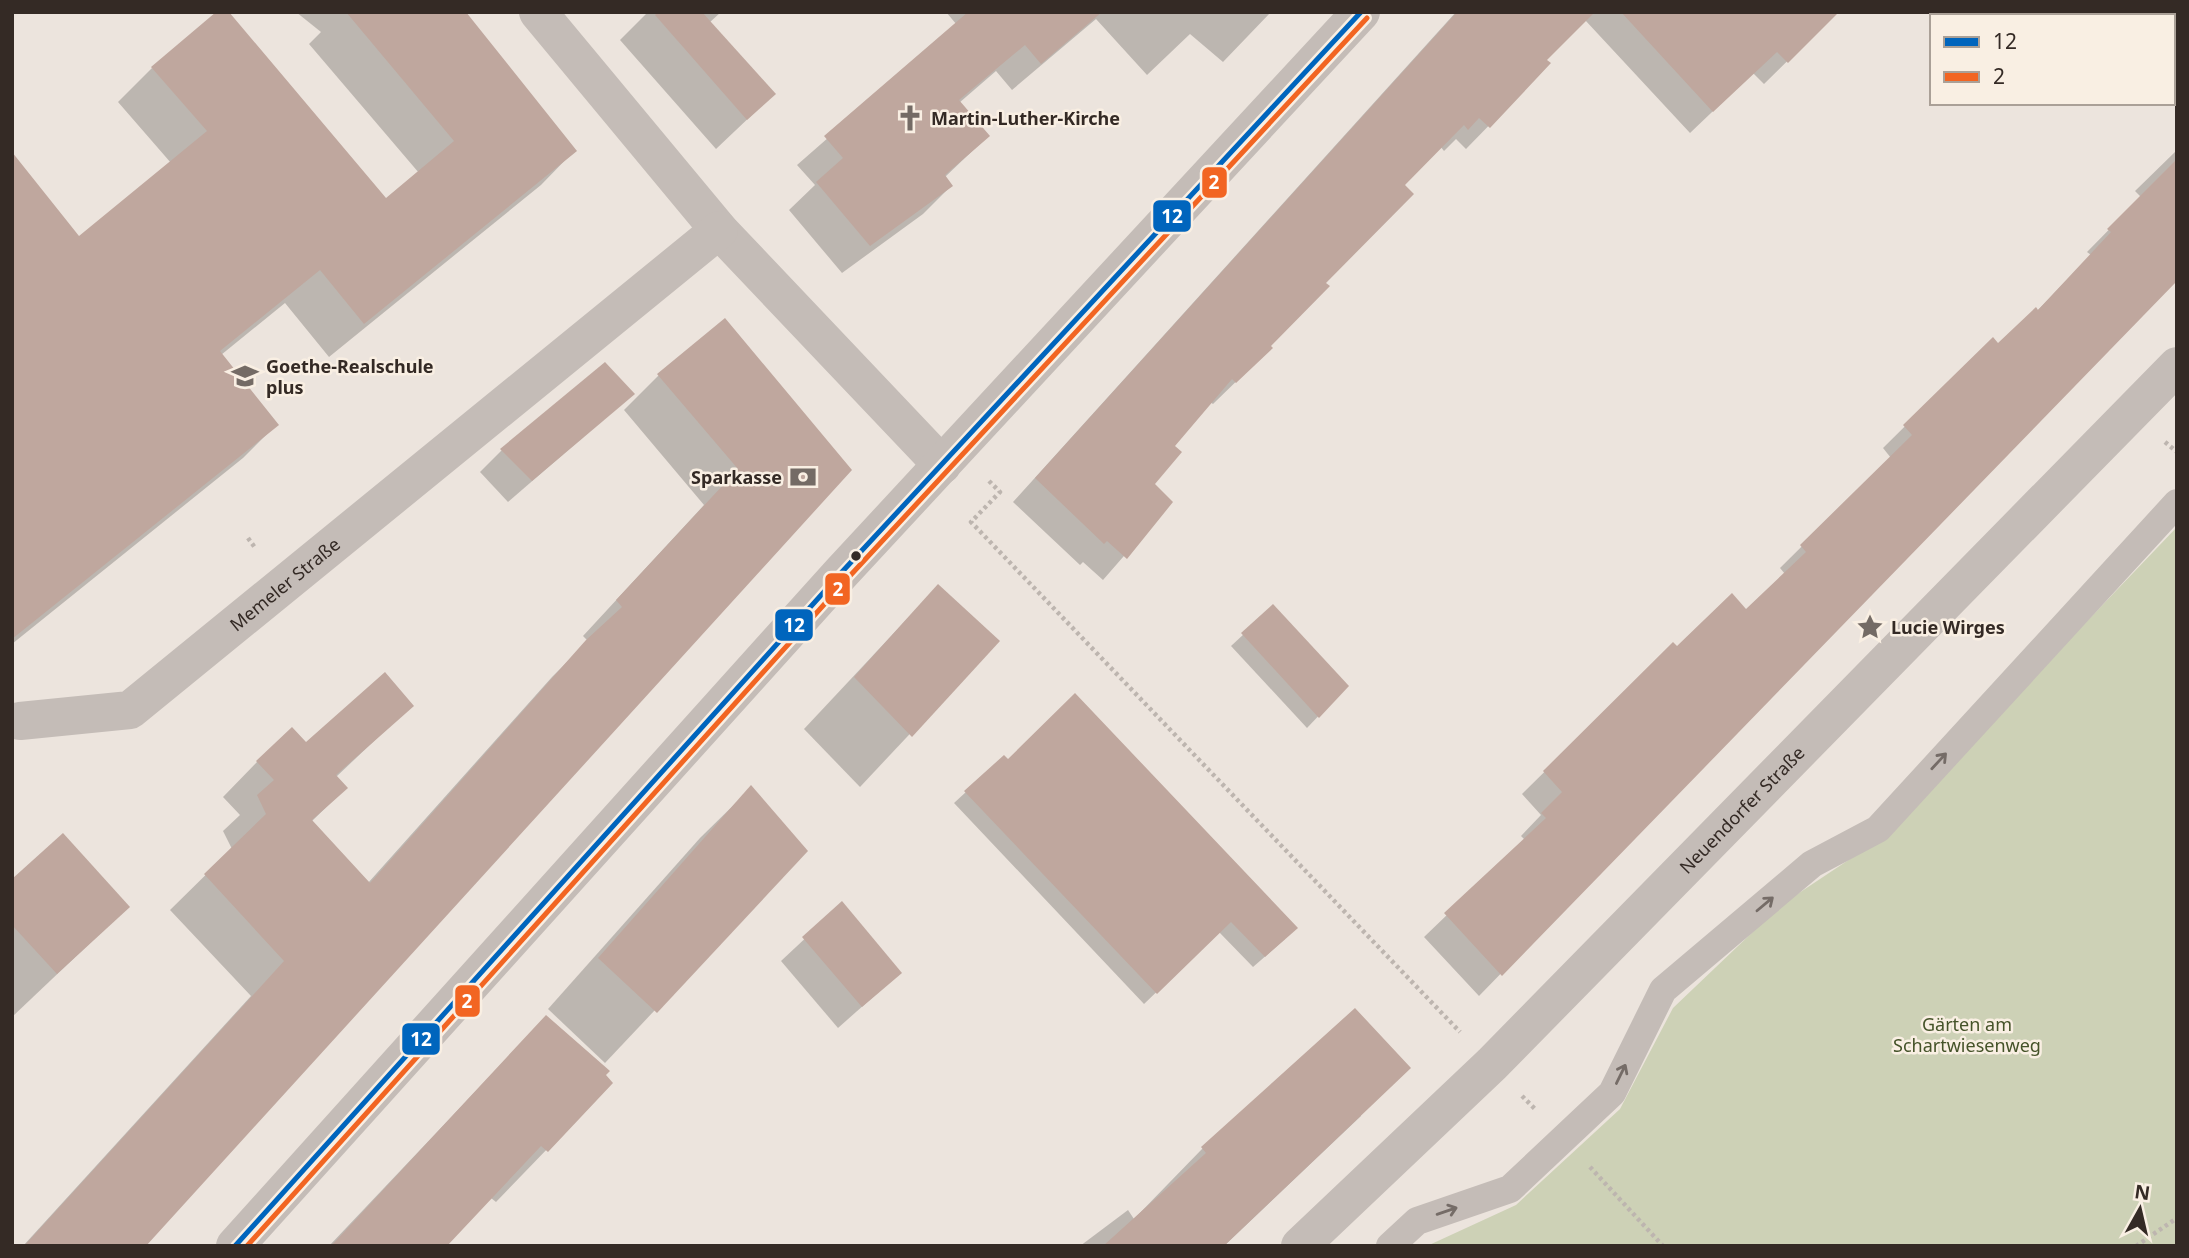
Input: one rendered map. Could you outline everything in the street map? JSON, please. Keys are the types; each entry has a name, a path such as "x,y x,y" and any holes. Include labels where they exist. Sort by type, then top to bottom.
{"street":[{"path":"538,12 719,230 949,458"},
{"path":"235,1246 369,1094 949,458 1361,12"},
{"name":"Memeler Straße","path":"16,722 130,710 719,230"},
{"name":"Neuendorfer Straße","path":"1300,1246 1492,1064 2177,366"}],"lane":[{"path":"1390,1246 1417,1221 1510,1189 1612,1093 1663,990 1812,864 1878,828 2177,503"}],"path":[{"path":"949,458 1000,492 971,522 1492,1064"},
{"path":"2136,1246 2177,1217"}],"green space":[{"name":"Gärten am Schartwiesenweg","path":"2177,527 2177,1246 1427,1246 1516,1205 1620,1109 1673,1008 1781,905 1877,841"}],"building":[{"path":"216,12 229,12 386,198 454,141 346,12 466,12 577,151 364,324 320,270 220,351 279,425 12,639 12,152 79,236 207,131 151,67"},
{"path":"658,12 702,12 776,94 747,120 655,15"},
{"name":"Martin-Luther-Kirche","path":"968,12 1102,12 1041,64 1025,45 959,100 990,136 945,175 953,186 870,246 816,182 843,158 824,136"},
{"path":"1457,12 1595,12 1547,60 1551,63 1490,128 1479,118 1468,130 1464,125 1405,185 1414,194 1326,283 1330,286 1271,346 1273,348 1236,383 1232,379 1175,446 1182,452 1155,484 1173,502 1127,559 1107,541 1104,544 1035,478"},
{"path":"1621,12 1839,12 1788,63 1777,52 1713,112"},
{"path":"2177,159 2177,281 1502,976 1444,913 1546,818 1541,813 1562,792 1543,771 1673,642 1677,646 1732,593 1746,609 1806,552 1800,545 1912,435 1903,425 1993,337 1998,343 2036,307 2038,310 2111,232 2107,229"},
{"path":"725,318 852,470 146,1246 24,1246 284,961 204,874 266,814 257,795 274,780 256,761 292,727 306,742 385,672 414,706 336,775 348,788 312,820 370,883 586,640 622,607 616,600 738,469 657,374"},
{"path":"605,362 635,394 532,481 500,449"},
{"path":"938,584 1000,641 912,737 854,677"},
{"path":"1273,604 1349,686 1319,718 1241,633"},
{"path":"1075,693 1298,928 1265,957 1231,922 1157,994 964,791 1004,755 1008,759"},
{"path":"751,785 808,851 657,1013 598,958"},
{"path":"63,833 130,907 57,974 12,925 12,879"},
{"path":"842,901 902,973 862,1007 802,937"},
{"path":"1355,1008 1411,1068 1224,1246 1103,1246 1206,1153 1201,1147"},
{"path":"546,1015 610,1071 606,1075 613,1083 548,1152 541,1146 447,1246 331,1246"}],"transit line":[{"name":"12","path":"235,1246 841,573 1361,12"},
{"name":"2","path":"247,1246 847,579 1367,18"}],"place":[{"name":"Martin-Luther-Kirche","path":"910,118"},
{"name":"Goethe-Realschule plus","path":"245,376"},
{"name":"Sparkasse","path":"803,477"},
{"name":"Lucie Wirges","path":"1870,627"}]}
